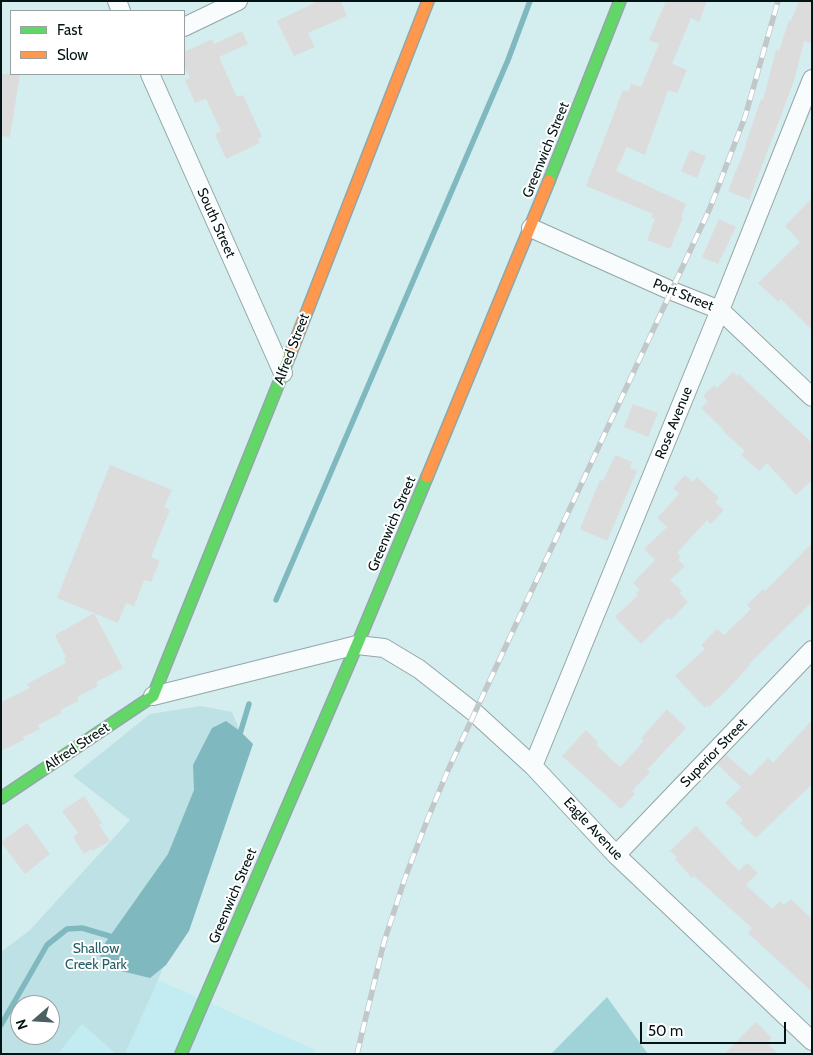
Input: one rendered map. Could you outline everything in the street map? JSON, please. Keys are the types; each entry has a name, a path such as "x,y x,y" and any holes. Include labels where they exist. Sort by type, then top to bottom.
{"street":[{"path":"185,27 238,1"},
{"name":"Alfred Street","path":"153,696 283,372 428,1"},
{"name":"Greenwich Street","path":"181,1054 357,645 531,228 620,1"},
{"name":"South Street","path":"150,75 283,372"},
{"name":"Rose Avenue","path":"533,766 720,310 812,79"},
{"name":"Port Street","path":"531,228 672,292 720,310 812,397"},
{"name":"Alfred Street","path":"1,798 153,696 357,645"},
{"name":"Eagle Avenue","path":"357,645 384,648 419,669 475,713 533,766 616,855 812,1041"},
{"name":"Superior Street","path":"616,855 812,650"}],"shaded area":[{"path":"226,721 253,744 189,931 166,965 150,978 109,968 98,953 168,854 194,790 193,765 212,728"},
{"path":"158,980 315,1050 314,1054 125,1054"},
{"path":"607,997 648,1054 551,1054"},
{"path":"82,1024 116,1054 58,1054"}],"green space":[{"name":"Shallow Creek Park","path":"201,706 232,712 240,731 253,744 158,980 125,1054 116,1054 82,1024 58,1054 1,1054 1,952 30,930 130,820 73,776 150,714"}],"building":[{"path":"318,1 341,1 347,16 308,33 315,47 294,56 277,21"},
{"path":"666,1 707,1 699,22 691,18 672,64 687,70 677,93 668,90 645,155 627,147 616,171 686,204 681,217 683,217 670,249 647,240 655,219 651,217 653,214 586,186 623,90 628,92 631,84 641,87 659,44 649,40"},
{"path":"799,1 812,1 812,44 804,41 794,81 749,200 728,191 746,146 761,99 763,100 776,50 779,51 789,20 791,21"},
{"path":"242,31 248,44 219,57 237,97 243,95 262,137 258,139 260,143 226,159 215,134 221,131 206,99 195,103 185,80 190,78 185,68 185,52 212,39 214,44"},
{"path":"1,74 20,75 10,137 1,136"},
{"path":"690,150 706,156 697,178 681,171"},
{"path":"812,198 812,330 781,299 778,302 758,283 800,242 785,226"},
{"path":"719,219 736,227 718,264 702,257"},
{"path":"733,372 737,376 739,374 812,443 812,480 796,495 767,463 759,471 741,455 745,451 701,408 708,401 703,396 714,385 717,388"},
{"path":"633,404 658,413 648,437 624,427"},
{"path":"615,455 632,462 630,468 637,471 607,541 580,529 600,480 603,481"},
{"path":"110,465 172,490 164,507 170,510 151,557 160,561 151,582 144,580 134,607 126,603 118,623 57,598"},
{"path":"685,475 693,482 697,477 719,498 715,502 724,510 711,524 707,520 677,553 681,557 678,560 685,566 670,580 682,591 679,593 688,602 671,620 668,618 641,644 615,617 638,595 636,593 640,590 633,583 655,560 644,549 667,527 657,518 679,494 673,488"},
{"path":"812,543 812,602 749,664 725,692 709,707 708,705 705,708 675,676 705,649 701,645 717,629 724,635 751,609 747,605 763,589 765,591"},
{"path":"94,613 123,668 96,682 98,686 77,697 79,701 60,710 62,713 38,725 40,729 23,737 24,740 1,751 1,702 30,688 27,684 66,663 64,658 66,657 55,635"},
{"path":"667,709 686,728 647,770 650,772 632,791 635,794 621,809 562,756 586,730 598,742 596,745 620,767 644,741 641,738"},
{"path":"812,720 812,784 756,838 740,823 743,820 725,803 741,787 717,764 726,755 750,776 768,758 773,763"},
{"path":"84,796 102,823 99,825 110,841 84,854 73,837 78,833 62,811"},
{"path":"27,823 50,854 25,874 1,842"},
{"path":"696,826 739,871 747,863 758,873 746,885 772,909 780,901 784,905 791,899 812,919 812,992 748,933 752,928 694,876 692,878 675,859 677,857 670,851"},
{"path":"756,1022 772,1038 767,1043 778,1054 724,1054"}],"waterway":[{"path":"276,600 508,60 530,1"},
{"path":"239,737 249,704"},
{"path":"1,1025 47,945 67,929 82,928 116,938"}],"railway":[{"path":"357,1054 384,942 405,878 428,818 449,768 710,208 745,117 778,1"}],"traffic: fast":[{"path":"549,181 620,1"},
{"path":"1,798 153,696 290,355"},
{"path":"181,1054 427,477"}],"traffic: slow":[{"path":"290,355 428,1"},
{"path":"427,477 549,181"}]}
